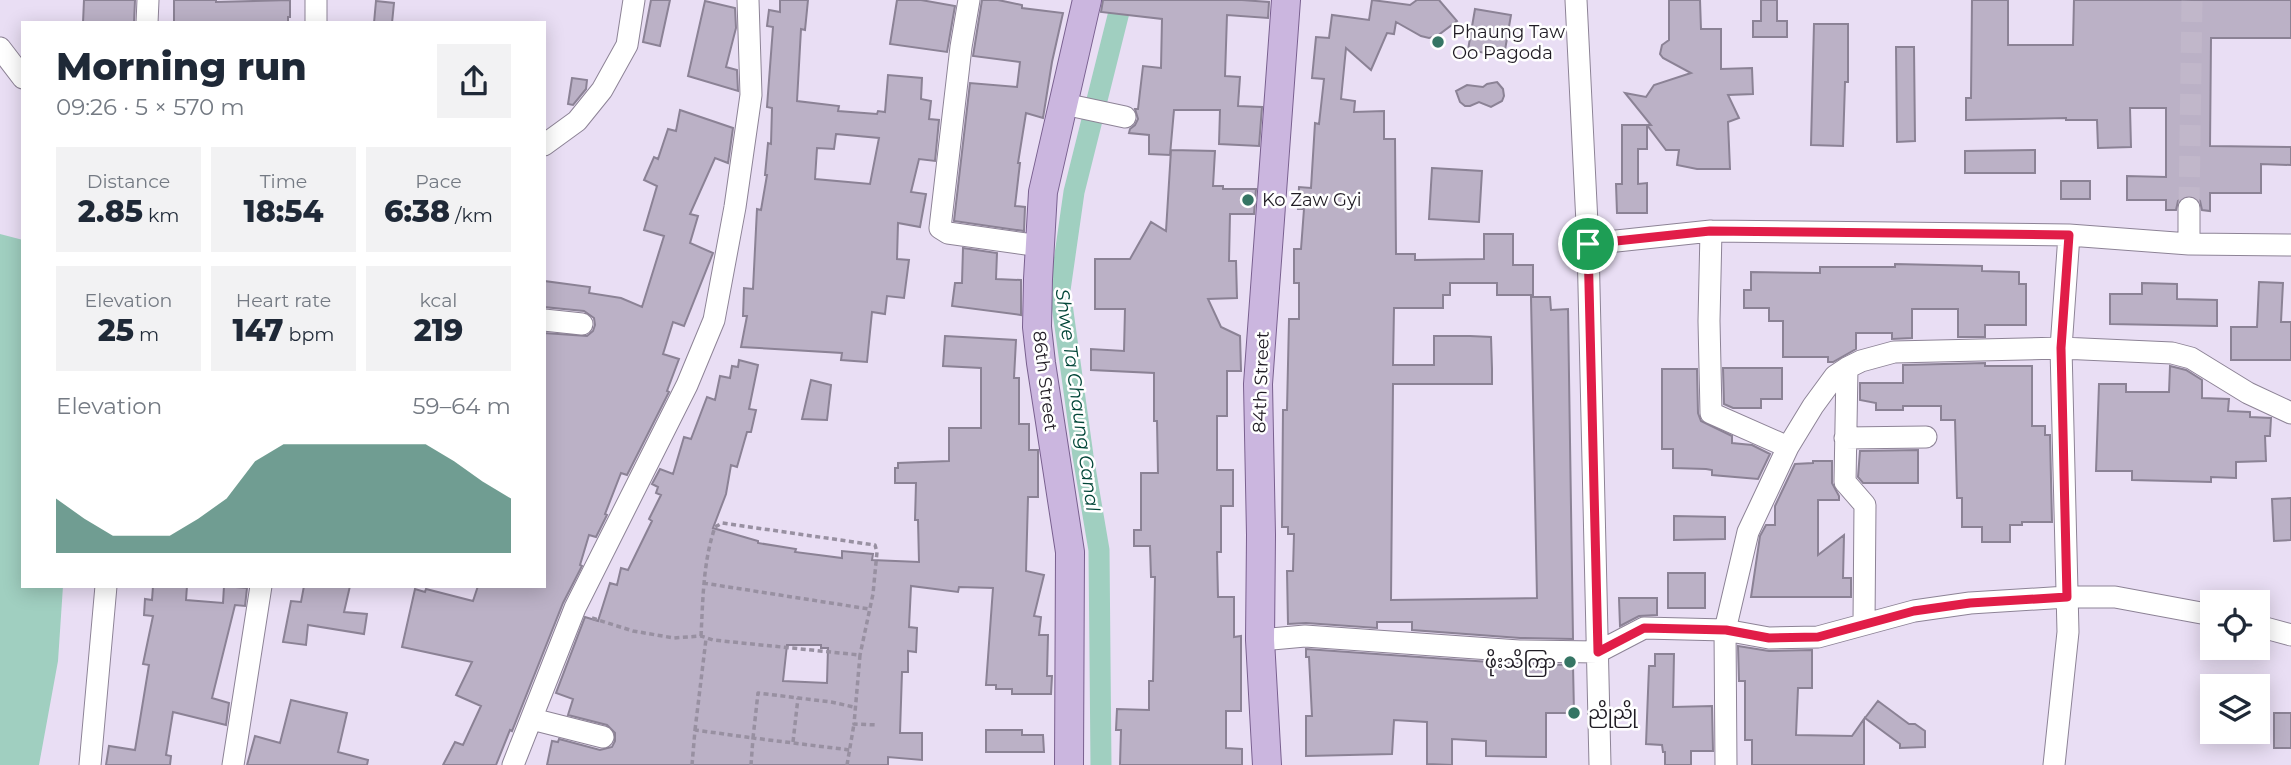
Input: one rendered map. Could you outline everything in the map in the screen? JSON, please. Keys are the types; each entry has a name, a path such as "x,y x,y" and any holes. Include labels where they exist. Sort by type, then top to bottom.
{"main road":[{"name":"86th Street","path":"1069,765 1070,552 1037,327 1043,192 1084,109 1087,0"},
{"name":"84th Street","path":"1267,765 1260,640 1258,384 1286,0"}],"street":[{"path":"147,21 148,0"},
{"path":"316,0 316,21"},
{"path":"546,144 577,121 602,90 628,45 634,0"},
{"path":"513,765 575,608 687,385 714,320 735,207 751,95 748,0"},
{"path":"969,0 940,228 948,233 1040,246"},
{"path":"1576,0 1588,244 1600,765"},
{"path":"0,48 21,75"},
{"path":"1084,109 1125,117"},
{"path":"2189,208 2189,244"},
{"path":"1588,244 1710,231 2069,235 2189,244 2291,245"},
{"path":"1710,231 1712,413 1788,447"},
{"path":"2054,765 2068,632 2061,348 2069,235"},
{"path":"546,320 582,324"},
{"path":"1726,765 1726,630 1748,532 1788,447 1835,376 1847,368 1861,361 1894,352 2061,348 2183,355 2248,393 2291,413"},
{"path":"1847,368 1845,482 1865,505 1864,623"},
{"path":"1845,439 1926,437"},
{"path":"90,765 106,588"},
{"path":"233,765 261,588"},
{"path":"1260,640 1305,636 1519,652 1598,652 1644,628 1726,630 1769,638 1818,637 1914,611 1970,603 2115,597 2200,613"},
{"path":"2270,629 2291,635"},
{"path":"532,719 603,737"}],"path":[{"path":"692,765 704,638 704,583 709,544 715,527 719,524 875,545 877,552 873,594 860,655 847,765"},
{"path":"704,583 869,609"},
{"path":"575,608 594,620 633,631 674,638 704,638 860,655"},
{"path":"751,765 758,693 855,706"},
{"path":"793,742 798,698"},
{"path":"853,724 877,724"},
{"path":"695,730 850,750"}],"shaded area":[{"path":"0,234 21,239 21,588 63,588 58,661 39,765 0,765"}],"building":[{"path":"84,0 135,0 134,21 83,21"},
{"path":"174,0 290,0 288,21 174,21"},
{"path":"651,0 670,0 660,46 643,42"},
{"path":"780,0 808,0 805,30 801,29 797,101 839,106 838,111 877,114 878,111 885,112 888,75 922,78 921,99 931,101 929,119 939,120 935,161 919,159 911,192 926,194 920,227 898,223 897,259 909,260 904,298 887,296 885,314 872,312 867,362 841,360 842,353 741,347 747,316 743,316 744,288 753,289 757,209 761,210 767,175 768,143 771,144 772,108 767,107 773,27 767,26 769,10 780,12","holes":["836,134 879,138 870,184 815,179 817,148 834,149"]},
{"path":"897,0 921,0 955,6 947,52 890,44"},
{"path":"982,0 998,0 1022,5 1022,8 1063,13 1043,118 1026,113 1015,206 1025,207 1024,231 954,221 970,83 1017,87 1020,62 973,56"},
{"path":"1103,0 1269,2 1268,18 1227,15 1225,76 1240,77 1238,106 1262,107 1259,146 1219,144 1220,110 1174,110 1170,155 1149,154 1149,135 1129,133 1138,119 1135,109 1138,109 1143,66 1161,68 1162,19 1101,12"},
{"path":"1372,0 1410,5 1417,0 1439,0 1457,21 1437,36 1429,38 1396,22 1394,34 1387,33 1371,70 1346,48 1341,99 1355,101 1354,112 1384,111 1384,139 1395,139 1396,254 1415,254 1415,260 1484,259 1484,234 1513,234 1513,265 1533,265 1533,295 1497,295 1497,283 1450,283 1450,295 1443,295 1443,308 1394,308 1393,365 1434,365 1434,336 1491,337 1492,384 1393,384 1391,600 1537,598 1531,297 1550,297 1551,310 1568,309 1573,639 1412,630 1412,622 1377,622 1377,628 1288,624 1287,571 1293,571 1294,534 1288,534 1288,527 1282,527 1283,410 1287,410 1289,319 1299,319 1299,283 1294,283 1294,249 1301,249 1304,209 1298,209 1299,187 1311,188 1315,123 1319,124 1324,79 1312,78 1316,37 1329,38 1332,15 1369,20"},
{"path":"1669,0 1700,0 1701,29 1721,29 1721,69 1752,68 1753,94 1728,95 1739,118 1728,122 1730,169 1697,169 1677,165 1679,150 1666,150 1647,125 1651,125 1625,93 1646,97 1654,85 1691,73 1660,54 1662,45 1669,40"},
{"path":"1761,0 1777,0 1777,21 1787,21 1787,37 1753,37 1753,21 1761,21"},
{"path":"1972,0 2008,0 2008,45 2073,45 2074,0 2291,0 2291,38 2211,38 2210,146 2291,147 2291,165 2261,164 2261,193 2210,193 2210,211 2202,210 2200,201 2195,196 2188,195 2178,201 2176,210 2166,210 2166,200 2127,200 2127,176 2166,177 2166,108 2130,108 2131,147 2098,148 2097,120 1966,120 1966,98 1971,98"},
{"path":"376,1 394,3 392,21 374,21"},
{"path":"705,1 735,8 736,28 726,67 737,70 738,91 688,76"},
{"path":"1475,9 1511,15 1504,56 1468,50"},
{"path":"1814,24 1848,24 1848,82 1845,82 1843,146 1811,145"},
{"path":"1896,47 1914,47 1915,141 1897,142"},
{"path":"572,78 587,80 586,89 573,105 568,104"},
{"path":"1497,82 1503,89 1504,96 1502,101 1491,107 1479,102 1465,106 1460,102 1456,91 1467,85 1483,87"},
{"path":"680,110 733,128 728,163 715,158 690,214 698,216 690,243 713,253 684,326 673,322 663,354 679,359 667,391 669,392 627,475 621,473 605,514 607,515 596,537 589,535 580,565 582,566 563,603 496,765 443,765 455,742 463,745 481,706 456,695 472,662 402,647 415,589 425,592 426,589 473,601 477,588 546,588 546,333 587,336 595,325 594,318 584,311 546,307 546,281 590,287 589,293 621,298 642,307 664,236 644,230 657,186 644,180 654,157 658,159 668,129 676,131"},
{"path":"1622,125 1647,125 1647,149 1638,149 1638,184 1647,183 1647,213 1617,213 1616,184 1622,184"},
{"path":"1171,150 1215,151 1213,186 1223,186 1223,189 1256,189 1254,214 1230,214 1229,261 1236,261 1237,298 1208,299 1221,327 1240,336 1241,371 1227,371 1227,416 1217,416 1217,470 1233,470 1233,506 1221,506 1221,552 1217,552 1218,597 1234,597 1234,637 1241,636 1241,711 1226,711 1226,748 1242,749 1242,765 1120,765 1121,730 1116,730 1117,709 1149,710 1149,681 1153,681 1155,577 1151,577 1150,546 1134,546 1134,530 1141,530 1141,473 1158,473 1157,421 1154,421 1154,373 1091,370 1091,349 1124,351 1125,309 1095,309 1095,259 1130,259 1151,222 1166,231"},
{"path":"2035,150 2035,173 1965,173 1965,151"},
{"path":"1432,168 1482,171 1479,222 1429,219"},
{"path":"2061,181 2090,181 2090,199 2061,199"},
{"path":"963,248 997,253 996,279 1021,280 1021,315 952,306 955,283 962,283"},
{"path":"1895,264 1982,266 1982,271 2019,272 2019,284 2026,284 2026,325 1985,325 1985,337 1958,337 1958,309 1912,309 1912,338 1892,339 1892,333 1856,333 1856,349 1833,362 1828,362 1828,357 1783,357 1783,321 1769,321 1769,308 1744,308 1744,290 1751,290 1751,272 1820,273 1820,267 1895,267"},
{"path":"2259,282 2283,283 2281,322 2291,322 2291,360 2231,360 2231,327 2257,327"},
{"path":"2142,283 2177,284 2177,299 2217,300 2217,326 2110,324 2110,294 2142,294"},
{"path":"945,336 1016,340 1014,378 1019,378 1019,424 1029,424 1029,450 1038,450 1038,497 1028,497 1026,571 1044,575 1034,616 1041,617 1039,635 1048,635 1047,676 1052,676 1051,694 1012,694 1012,689 996,689 996,685 986,685 993,588 959,587 958,592 911,586 909,627 917,628 916,652 908,651 908,672 902,672 900,733 922,733 922,760 888,757 888,765 547,765 552,741 558,742 559,739 600,750 612,747 615,741 615,733 607,725 568,715 573,699 556,693 585,617 598,621 610,583 617,585 621,568 628,570 652,521 649,519 661,495 656,493 658,487 652,484 660,469 673,474 684,437 691,439 707,397 715,400 720,376 730,378 732,366 738,367 739,360 758,365 749,409 756,410 751,432 747,432 737,467 731,465 726,494 713,528 758,543 796,549 795,552 842,558 842,551 873,554 872,560 919,562 918,520 915,520 916,483 895,483 895,468 898,468 898,463 949,461 949,428 981,428 981,368 943,366","holes":["787,645 821,645 821,648 828,648 827,683 783,681"]},
{"path":"1985,363 1985,366 2032,366 2032,426 2045,426 2045,435 2050,435 2052,522 2022,522 2022,525 2010,525 2010,542 1982,542 1982,527 1962,527 1962,498 1957,498 1955,420 1941,420 1941,406 1903,406 1903,410 1876,410 1876,403 1860,400 1860,383 1903,383 1903,365"},
{"path":"2170,366 2186,370 2202,380 2202,398 2229,399 2228,411 2250,412 2250,417 2271,418 2270,436 2265,436 2266,461 2236,462 2236,478 2211,477 2211,482 2132,480 2132,471 2096,471 2099,384 2126,384 2126,392 2169,392"},
{"path":"1723,368 1782,368 1782,399 1761,399 1761,408 1733,408 1724,404"},
{"path":"1662,369 1697,369 1698,413 1701,421 1732,436 1732,443 1752,445 1770,454 1758,479 1712,475 1712,470 1706,469 1673,468 1673,449 1662,449"},
{"path":"811,380 831,385 827,420 802,419"},
{"path":"1918,450 1918,483 1863,483 1858,477 1860,451"},
{"path":"1832,461 1832,483 1839,496 1839,500 1818,500 1818,555 1844,535 1843,578 1851,578 1851,597 1751,597 1760,536 1766,525 1775,525 1775,506 1795,464"},
{"path":"2291,498 2291,540 2274,541 2272,499"},
{"path":"1674,516 1725,517 1725,539 1674,540"},
{"path":"1668,573 1705,573 1705,608 1668,608"},
{"path":"153,588 187,588 186,600 223,603 224,588 247,588 245,606 235,605 212,698 229,703 226,725 173,712 166,755 171,756 170,765 106,765 109,746 135,750 149,665 143,664 153,616 144,615 145,599 152,600"},
{"path":"304,588 350,588 344,612 367,614 364,634 308,625 306,645 283,642 291,601 301,602"},
{"path":"1619,598 1657,598 1657,615 1639,616 1620,626"},
{"path":"1738,646 1769,651 1812,650 1812,688 1798,688 1796,735 1852,736 1864,719 1864,765 1752,765 1752,740 1745,740 1745,681 1739,681"},
{"path":"1306,649 1518,664 1573,665 1574,713 1546,713 1546,757 1486,756 1486,741 1452,739 1452,765 1427,764 1427,722 1394,720 1392,754 1306,756 1306,716 1312,716 1309,657 1306,657"},
{"path":"1655,654 1674,654 1673,707 1712,706 1713,751 1691,751 1691,765 1665,765 1662,745 1646,744 1649,666 1655,666"},
{"path":"291,700 347,713 338,752 368,760 367,765 247,765 255,736 280,743"},
{"path":"1878,701 1909,724 1915,724 1925,731 1925,747 1900,748 1900,744 1865,718"},
{"path":"2274,713 2291,713 2291,748 2274,748"},
{"path":"986,730 1022,730 1022,735 1043,735 1044,752 986,752"}],"waterway":[{"name":"Shwe Ta Chaung Canal","path":"1101,765 1099,550 1060,290 1074,192 1122,0"}],"tunnel":[{"path":"2189,208 2192,0"}],"place":[{"name":"Phaung Taw Oo Pagoda","path":"1438,42"},
{"name":"Ko Zaw Gyi","path":"1248,200"},
{"name":"ဖိုးသိကြာ","path":"1570,662"},
{"name":"ညိုညို","path":"1574,713"}],"route":[{"path":"1710,231 2069,235 2061,348 2067,597 1970,603 1914,611 1818,637 1769,638 1726,630 1644,628 1598,652 1588,244 1710,231"}]}
